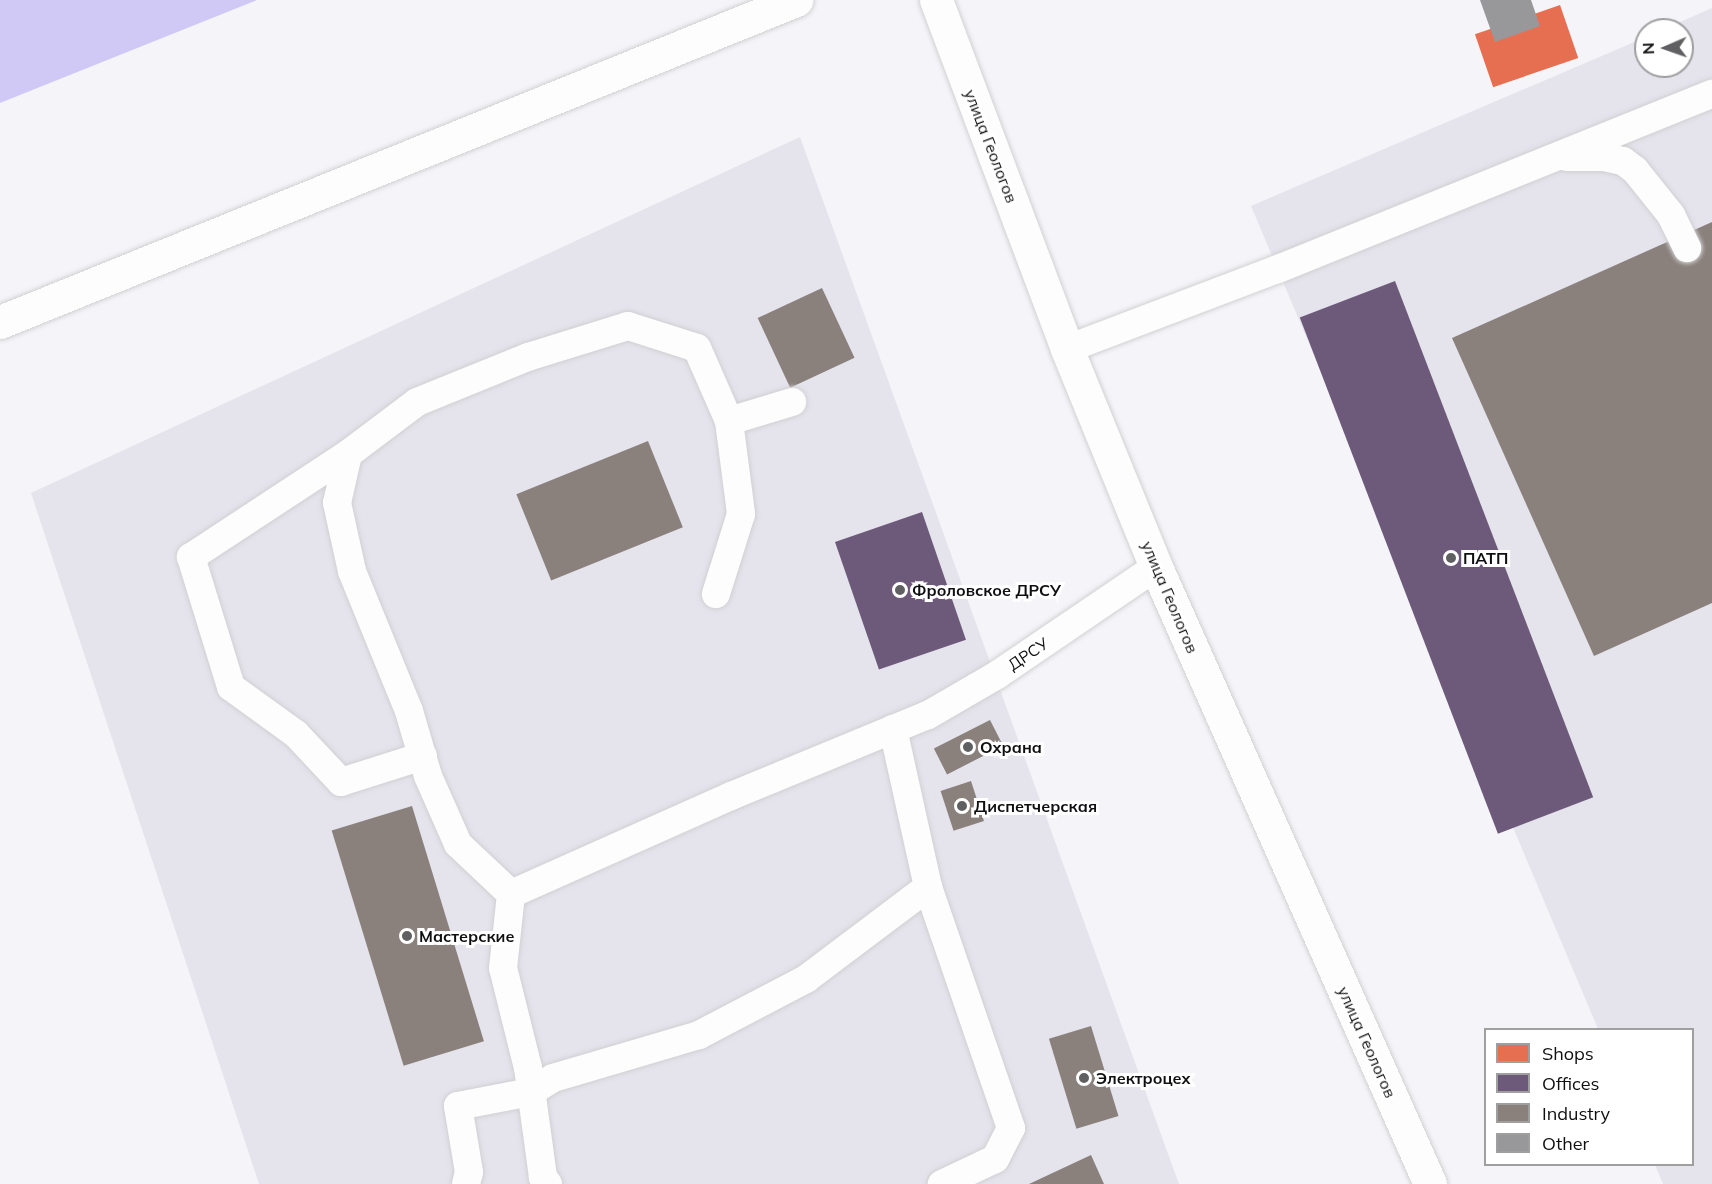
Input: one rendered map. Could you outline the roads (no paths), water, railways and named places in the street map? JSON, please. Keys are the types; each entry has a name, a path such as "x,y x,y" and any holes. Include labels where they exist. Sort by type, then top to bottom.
{"street":[{"path":"0,322 796,0"},
{"name":"улица Геологов","path":"936,0 1067,349 1156,567 1430,1184"}],"lane":[{"path":"1067,349 1278,269 1712,94"},
{"path":"1547,159 1582,156 1623,161 1648,184 1671,214 1687,248"},
{"path":"423,756 341,782 296,734 231,687 191,557 348,453 417,402 528,357 628,326 697,348 729,421 741,514 716,594"},
{"path":"729,421 792,402"},
{"path":"348,453 337,503 352,571 389,657 423,756 458,843 511,894 503,968 531,1092 543,1177 548,1184"},
{"name":"ДРСУ","path":"511,894 928,715 997,675 1156,567"},
{"path":"893,729 928,887 1011,1128 995,1159 942,1184"},
{"path":"466,1184 469,1172 458,1106 531,1092 553,1078 699,1035 806,979 928,887"}],"place":[{"name":"ПАТП","path":"1451,558"},
{"name":"Фроловское ДРСУ","path":"900,590"},
{"name":"Охрана","path":"968,747"},
{"name":"Диспетчерская","path":"962,806"},
{"name":"Мастерские","path":"407,936"},
{"name":"Электроцех","path":"1084,1078"}]}
